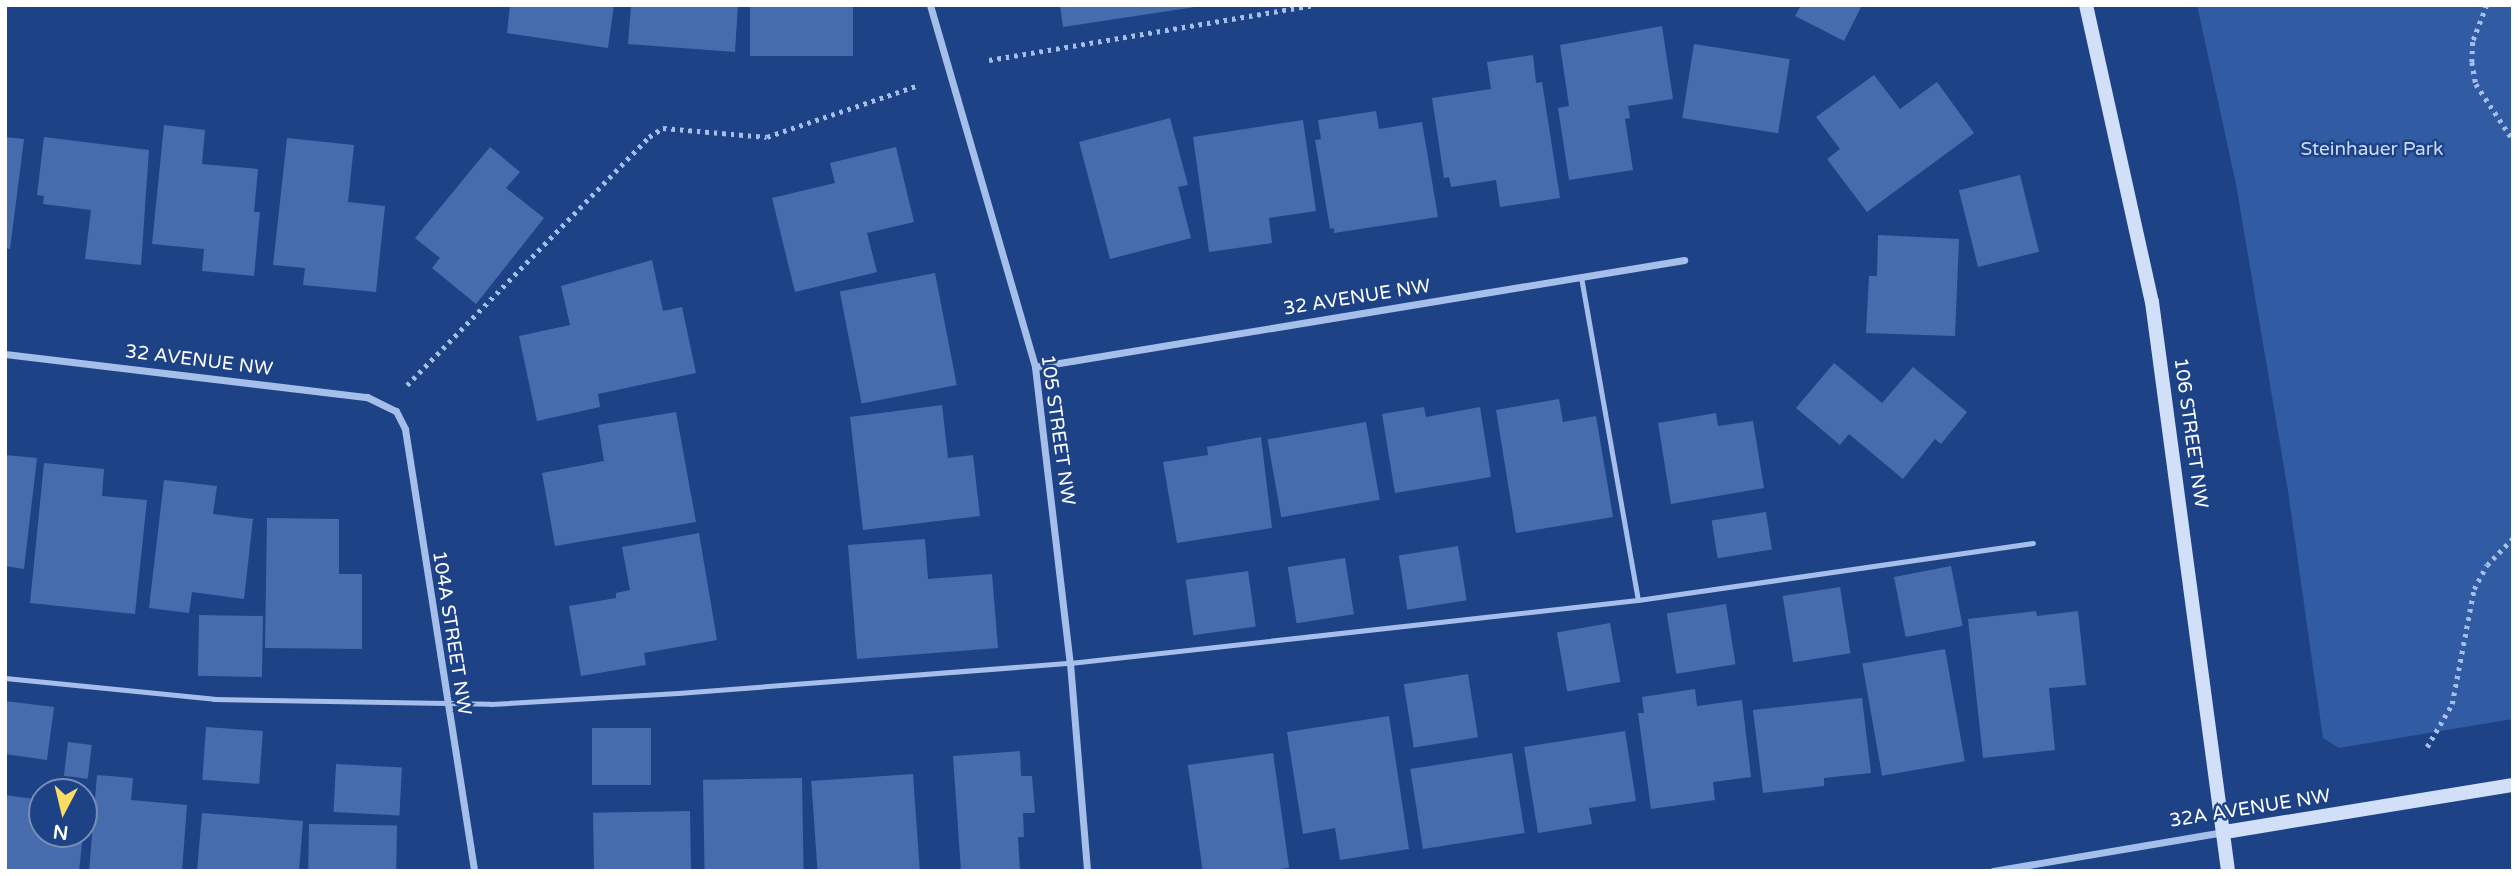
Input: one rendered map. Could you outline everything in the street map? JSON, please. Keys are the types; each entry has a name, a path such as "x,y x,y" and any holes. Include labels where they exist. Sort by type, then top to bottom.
{"street":[{"name":"105 STREET NW","path":"930,5 1035,367 1070,663 1087,871"},
{"name":"106 STREET NW","path":"2086,5 2152,302 2225,832 2228,871"},
{"name":"32 AVENUE NW","path":"1035,367 1684,260"},
{"name":"32 AVENUE NW","path":"5,354 367,397 388,404"},
{"name":"104A STREET NW","path":"388,404 405,429 474,871"},
{"name":"32A AVENUE NW","path":"1993,871 2513,785"}],"lane":[{"path":"1581,277 1638,600"},
{"path":"5,678 166,698 491,704 678,693 1070,663 1638,600 2033,543"}],"path":[{"path":"989,60 1315,5"},
{"path":"2487,5 2473,42 2472,62 2476,84 2513,140"},
{"path":"388,404 656,133 679,126 767,137 916,86"},
{"path":"2427,747 2452,704 2474,589 2487,565 2513,538"}],"green space":[{"name":"Steinhauer Park","path":"2197,5 2513,5 2513,719 2339,748 2323,738 2288,491 2236,184"}],"building":[{"path":"510,5 614,5 608,48 507,33"},
{"path":"631,5 738,5 735,52 628,44"},
{"path":"750,5 853,5 853,56 750,56"},
{"path":"1060,5 1195,5 1195,7 1063,27"},
{"path":"1801,5 1862,5 1844,41 1795,16"},
{"path":"1662,26 1673,99 1628,106 1630,118 1625,119 1633,170 1569,180 1558,108 1569,106 1560,45"},
{"path":"1694,44 1790,59 1778,133 1682,118"},
{"path":"1533,55 1536,83 1542,82 1560,198 1500,207 1496,180 1451,187 1449,177 1444,178 1432,98 1491,89 1487,62"},
{"path":"1874,75 1900,109 1937,82 1974,133 1867,212 1827,159 1840,149 1816,117"},
{"path":"1376,111 1379,129 1422,122 1438,217 1334,233 1334,228 1330,229 1315,140 1321,139 1318,120"},
{"path":"1170,118 1188,185 1178,187 1191,238 1110,259 1079,142"},
{"path":"1303,120 1316,211 1269,218 1272,243 1209,252 1193,137"},
{"path":"164,125 205,130 202,164 258,169 254,212 260,212 254,276 202,271 204,249 152,244"},
{"path":"5,137 24,139 10,249 5,248"},
{"path":"44,137 149,150 141,265 85,259 91,210 43,204 44,196 37,195"},
{"path":"287,138 354,145 348,202 385,206 376,292 303,285 305,268 273,265"},
{"path":"490,147 520,172 506,188 544,218 476,304 432,268 440,258 415,238"},
{"path":"896,147 914,222 867,233 877,272 795,292 772,198 835,183 830,163"},
{"path":"2020,175 2039,252 1978,267 1959,190"},
{"path":"1878,235 1959,239 1955,336 1866,333 1869,276 1877,276"},
{"path":"652,260 663,311 682,307 696,373 598,394 600,407 537,421 519,336 570,325 561,286"},
{"path":"935,273 957,385 862,403 840,292"},
{"path":"1834,363 1882,403 1913,367 1967,412 1941,444 1935,439 1903,479 1849,434 1840,445 1796,408"},
{"path":"1559,399 1563,422 1596,416 1613,517 1516,533 1496,410"},
{"path":"942,405 948,458 973,455 980,516 863,530 850,417"},
{"path":"1424,407 1426,417 1480,407 1491,477 1395,493 1382,414"},
{"path":"676,412 696,522 555,546 542,473 604,461 598,425"},
{"path":"1716,413 1718,426 1753,421 1764,488 1671,504 1658,423"},
{"path":"1366,422 1380,500 1281,517 1268,439"},
{"path":"1261,437 1272,528 1177,543 1163,462 1208,455 1207,447"},
{"path":"5,455 37,458 24,569 5,566"},
{"path":"44,463 104,469 102,496 147,500 135,614 30,603"},
{"path":"164,480 217,486 213,514 253,519 244,599 192,592 189,613 149,608"},
{"path":"1766,512 1772,550 1718,558 1712,521"},
{"path":"267,518 339,519 339,574 362,574 362,649 265,648"},
{"path":"699,533 717,640 644,653 646,665 581,676 569,606 616,598 616,593 630,590 622,547"},
{"path":"925,539 928,579 992,574 998,648 857,659 848,545"},
{"path":"1458,546 1467,600 1407,610 1399,555"},
{"path":"1345,558 1354,614 1297,623 1288,567"},
{"path":"1951,566 1963,626 1906,637 1894,577"},
{"path":"1248,571 1256,626 1193,635 1186,580"},
{"path":"1840,587 1850,653 1793,662 1783,596"},
{"path":"1726,604 1736,664 1676,674 1667,613"},
{"path":"2036,611 2037,616 2078,611 2086,685 2049,688 2055,750 1983,758 1968,619"},
{"path":"199,615 263,616 262,677 198,676"},
{"path":"1610,623 1620,682 1567,691 1557,632"},
{"path":"1945,649 1965,761 1882,776 1862,664"},
{"path":"1468,674 1478,737 1414,747 1404,684"},
{"path":"1695,689 1697,706 1742,700 1751,777 1713,782 1715,800 1651,809 1638,713 1644,713 1642,697"},
{"path":"1862,698 1871,773 1824,778 1824,786 1763,793 1753,710"},
{"path":"5,701 54,707 47,760 5,754"},
{"path":"1389,716 1409,849 1340,860 1335,828 1303,834 1287,732"},
{"path":"206,727 263,731 259,784 202,780"},
{"path":"592,728 651,728 651,785 592,785"},
{"path":"1625,731 1636,801 1589,808 1592,824 1538,833 1524,747"},
{"path":"68,742 92,745 88,778 64,776"},
{"path":"1020,751 1021,776 1032,776 1035,813 1023,813 1024,837 1018,837 1020,871 961,871 953,756"},
{"path":"1273,753 1289,868 1267,871 1203,871 1188,765"},
{"path":"1512,753 1525,833 1423,849 1410,769"},
{"path":"336,764 402,767 399,815 333,812"},
{"path":"913,774 920,871 818,871 811,781"},
{"path":"97,775 133,778 131,800 187,805 182,871 89,871 91,848 98,848"},
{"path":"802,778 804,871 705,871 703,780"},
{"path":"5,795 28,798 28,848 81,848 79,871 5,871"},
{"path":"690,811 691,871 594,871 593,813"},
{"path":"202,813 303,821 299,871 197,871"},
{"path":"309,824 397,826 396,871 308,871"}]}
